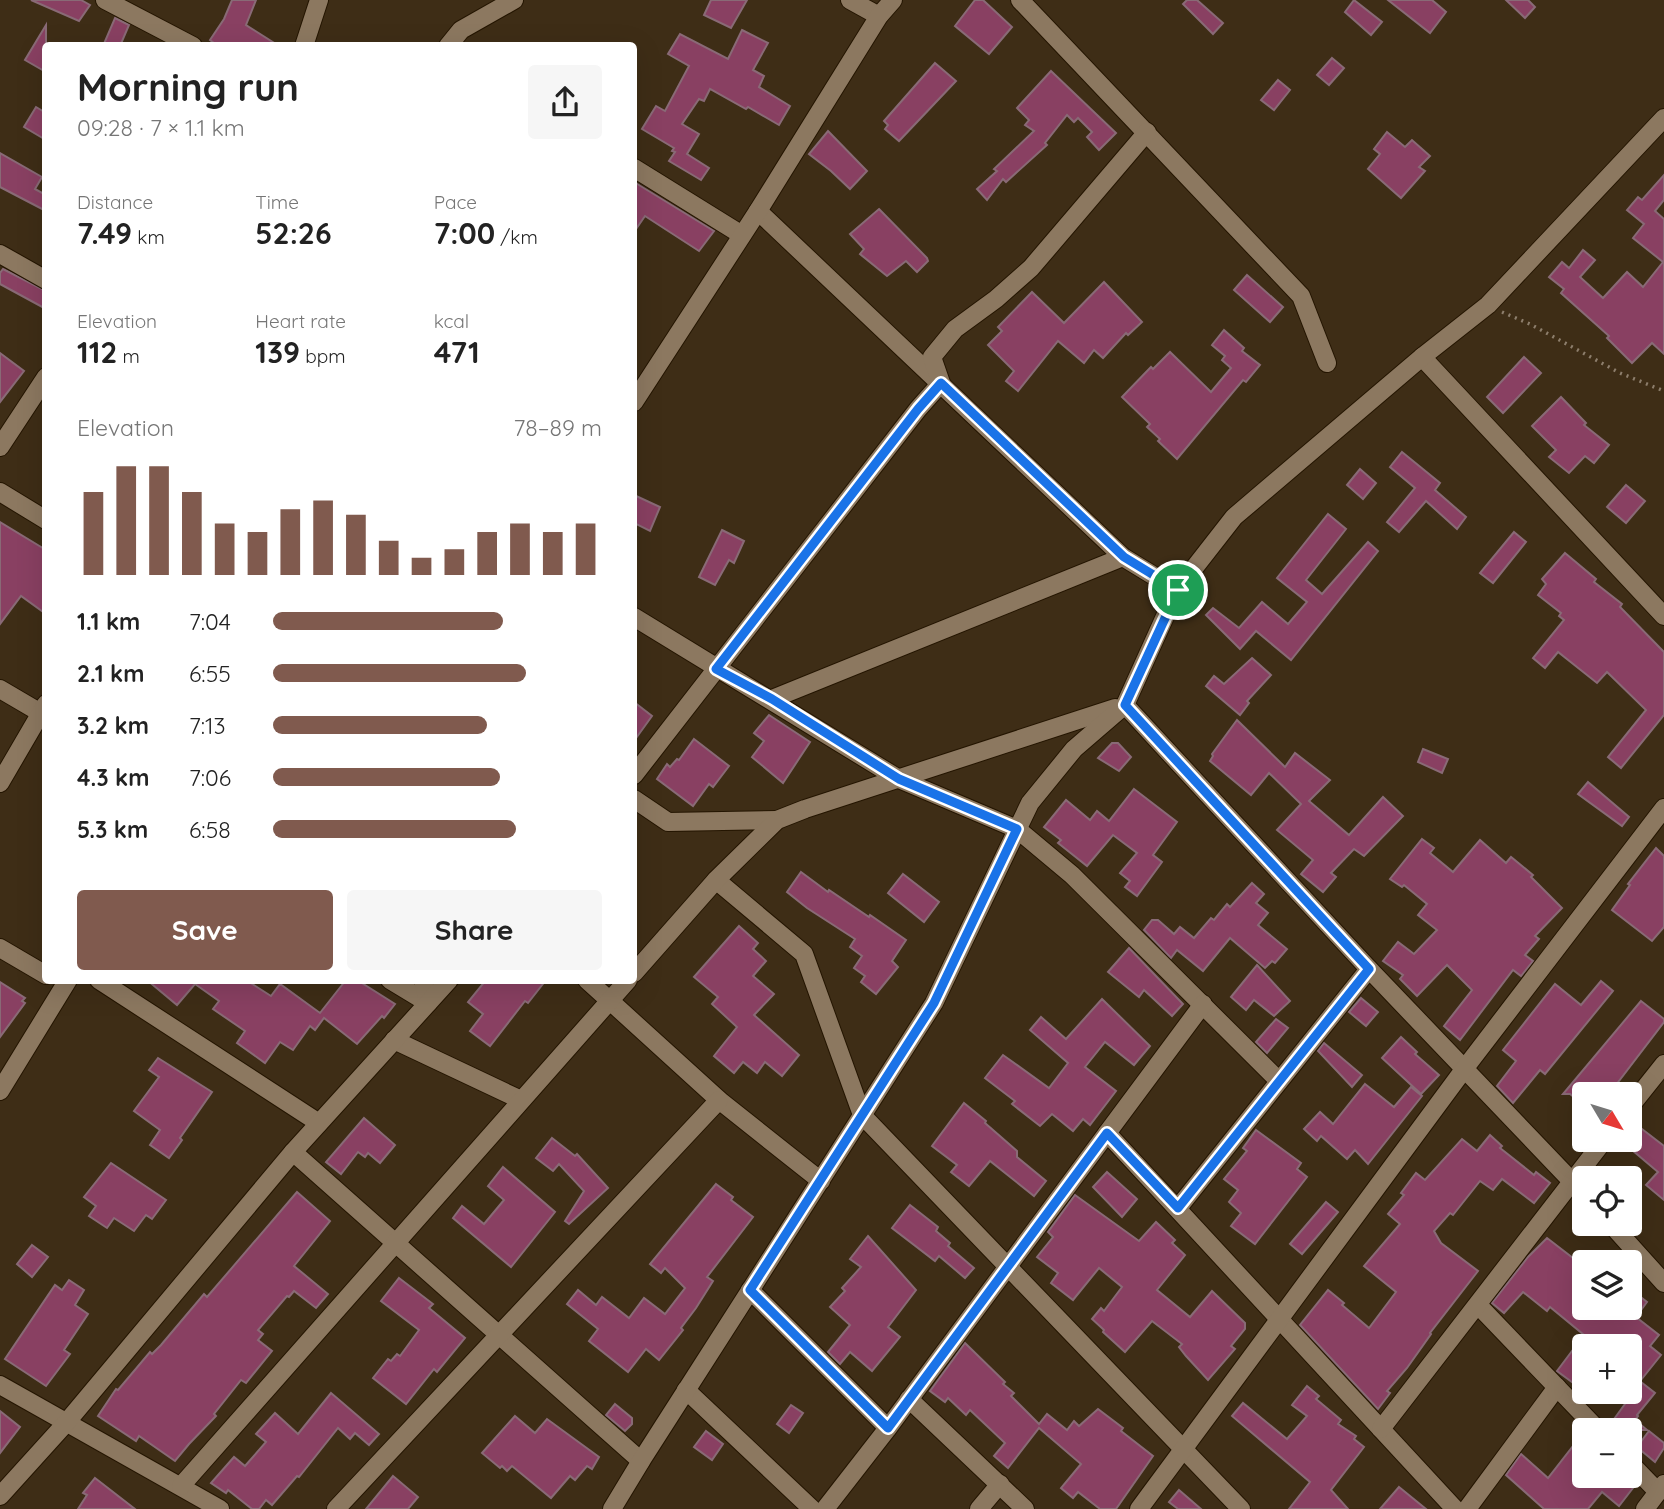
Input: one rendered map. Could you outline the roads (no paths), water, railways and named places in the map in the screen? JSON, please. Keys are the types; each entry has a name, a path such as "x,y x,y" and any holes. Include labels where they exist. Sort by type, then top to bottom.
{"street":[{"path":"106,0 185,42"},
{"path":"305,42 319,0"},
{"path":"450,42 461,30 514,0"},
{"path":"850,0 879,16"},
{"path":"637,397 758,211 879,16 893,0"},
{"path":"1020,0 1301,296 1327,363"},
{"path":"612,1509 640,1461 934,1003 1030,803 1074,749 1125,705 1178,590 1234,517 1422,357 1488,305 1664,118"},
{"path":"941,383 932,357 940,347 955,329 996,299 1031,268 1147,132"},
{"path":"637,170 742,235"},
{"path":"758,211 1124,557 1178,590"},
{"path":"0,254 42,279"},
{"path":"1422,357 1664,616"},
{"path":"0,447 42,383"},
{"path":"637,771 941,383"},
{"path":"0,492 42,518"},
{"path":"772,699 1124,557"},
{"path":"637,619 899,779 1017,829 1072,875 1279,1081"},
{"path":"0,689 42,710"},
{"path":"637,801 668,822 777,820 1125,705"},
{"path":"1125,705 1369,969 1572,1182"},
{"path":"0,783 42,714"},
{"path":"1139,1509 1465,1068 1658,833 1664,808"},
{"path":"637,970 716,880 777,820"},
{"path":"716,880 804,954 862,1115 1241,1509"},
{"path":"0,948 42,973"},
{"path":"1178,1208 1369,969"},
{"path":"0,1091 61,984"},
{"path":"105,984 319,1123"},
{"path":"397,984 428,1003"},
{"path":"424,984 428,1003"},
{"path":"0,1496 66,1423 293,1152 445,984"},
{"path":"592,984 719,1100 821,1181"},
{"path":"181,1486 624,984"},
{"path":"825,1509 1203,1004"},
{"path":"394,1040 521,1100"},
{"path":"1642,1093 1662,1071"},
{"path":"336,1509 719,1100"},
{"path":"1107,1133 1455,1509"},
{"path":"293,1152 640,1461"},
{"path":"1381,1429 1478,1305 1572,1195"},
{"path":"1622,1236 1664,1283"},
{"path":"750,1290 888,1428"},
{"path":"1478,1305 1587,1418"},
{"path":"0,1385 220,1509"},
{"path":"1467,1509 1557,1387"},
{"path":"686,1390 812,1509"},
{"path":"909,1399 1025,1509"},
{"path":"1642,1473 1661,1488 1645,1509"},
{"path":"979,1509 1000,1484"}]}
